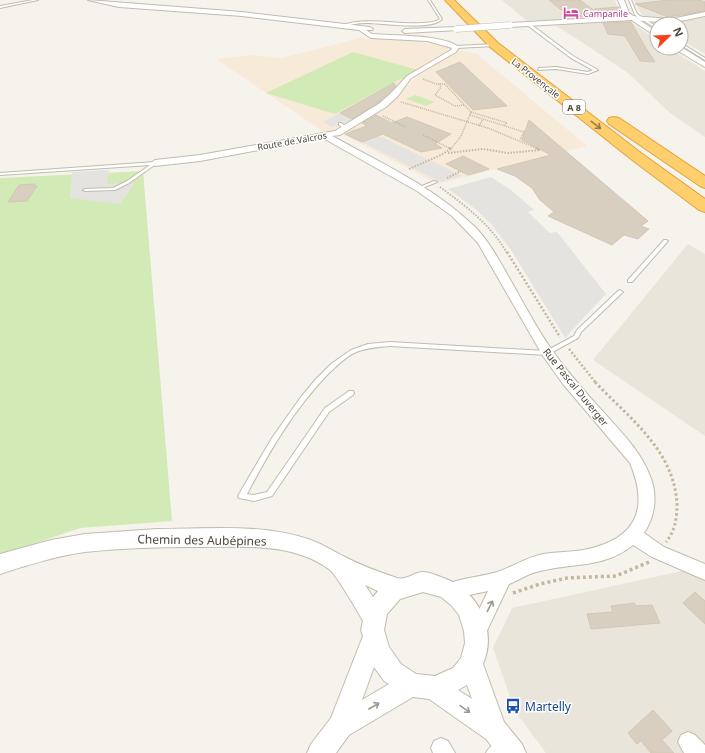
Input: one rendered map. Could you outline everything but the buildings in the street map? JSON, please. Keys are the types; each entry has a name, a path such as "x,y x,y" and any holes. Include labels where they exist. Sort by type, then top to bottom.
{"highway":[{"name":"La Provençale","path":"449,0 471,24 494,45 636,156 705,207"},
{"name":"La Provençale","path":"462,0 479,18 538,68 705,190"},
{"path":"555,81 705,183"}],"street":[{"path":"91,0 119,5 242,14 363,29 402,31 631,18 672,21 705,14"},
{"path":"621,0 626,13 649,30"},
{"path":"363,29 362,30 365,33 371,36 419,39 456,47"},
{"name":"Route de Valcros","path":"155,163 200,158 337,133 343,126 383,104 395,94 409,77 454,51 456,47"},
{"path":"689,55 705,65"},
{"name":"Rue Pascal Duverger","path":"325,136 419,188 453,212 483,243 547,353 574,387 624,444 644,473 648,488 646,516 634,536 604,553 587,558 540,563 524,568 503,578 450,591"},
{"path":"634,536 658,552 705,572"},
{"name":"Chemin des Aubépines","path":"0,564 51,549 85,543 178,538 257,538 284,542 310,549 338,564 396,588"},
{"path":"688,565 705,560"},
{"path":"320,753 340,726 374,628 379,605 396,588 423,582 436,585 450,591 468,608 477,632 476,649 471,664 462,676 449,684 434,688 422,688 411,685 397,677 386,667 377,653 374,628 338,564"},
{"path":"477,632 503,578"},
{"path":"471,664 501,744"},
{"path":"340,726 411,685"},
{"path":"434,688 501,744"}],"lane":[{"path":"0,7 37,0"},
{"path":"341,26 358,22 407,24 439,21 441,19 429,0"},
{"path":"630,0 636,14 649,23"},
{"path":"528,24 572,57 596,70 588,73 556,68 538,68"},
{"path":"456,47 494,45"},
{"path":"689,49 705,59"},
{"path":"85,190 114,189 128,182 155,163"},
{"name":"Route de Valcros","path":"0,174 155,163"},
{"path":"419,188 434,182"},
{"path":"630,281 666,241"},
{"path":"351,393 327,410 269,494 254,498 242,496 255,471 308,393 331,368 348,354 364,347 390,344 547,353 576,337 579,331 620,292"}],"path":[{"path":"409,77 423,79 436,84 445,84 471,114 524,132 520,140"},
{"path":"440,84 441,88 435,95 455,106 464,105"},
{"path":"396,175 448,153 483,149 508,153 540,150 520,140 468,122 412,104 398,102"},
{"path":"412,104 416,103"},
{"path":"379,114 386,119 406,127"},
{"path":"448,153 458,143 471,114"},
{"path":"471,114 507,123 504,126"},
{"path":"479,126 483,119"},
{"path":"423,135 452,148"},
{"path":"447,178 461,172"},
{"path":"494,598 519,592 540,584 567,578 616,576 632,570 653,559"}],"shaded area":[{"path":"502,0 615,0 620,14 649,34 649,56 682,56 705,71 705,137 670,113 628,73 580,41 547,20 527,21"},
{"path":"634,0 705,0 705,54 689,45 689,16 649,16 649,20 641,14"},
{"path":"360,38 408,39 454,49 413,73 389,97 348,125 343,123 338,125 342,128 339,131 327,134 216,59 251,55 282,58"},
{"path":"458,50 477,54 587,146 438,184 340,133 389,105 415,78"},
{"path":"340,113 353,120 332,127 323,122"},
{"path":"361,127 462,176 440,182 362,142 366,140 349,131"},
{"path":"109,170 107,184 136,182 120,204 70,198 72,172"},
{"path":"491,177 511,190 534,210 528,212 550,233 557,232 606,294 565,338 511,250 491,224 474,208 448,189"},
{"path":"688,244 705,254 705,436 593,360"},
{"path":"705,566 705,753 546,753 515,711 493,648 512,608"}],"green space":[{"path":"353,52 418,70 335,114 266,93"},
{"path":"415,95 435,102 426,106 406,99"},
{"path":"143,171 172,521 80,528 0,555 0,178"}],"place":[{"name":"Campanile","path":"571,13"},
{"name":"Martelly","path":"513,706"}]}
